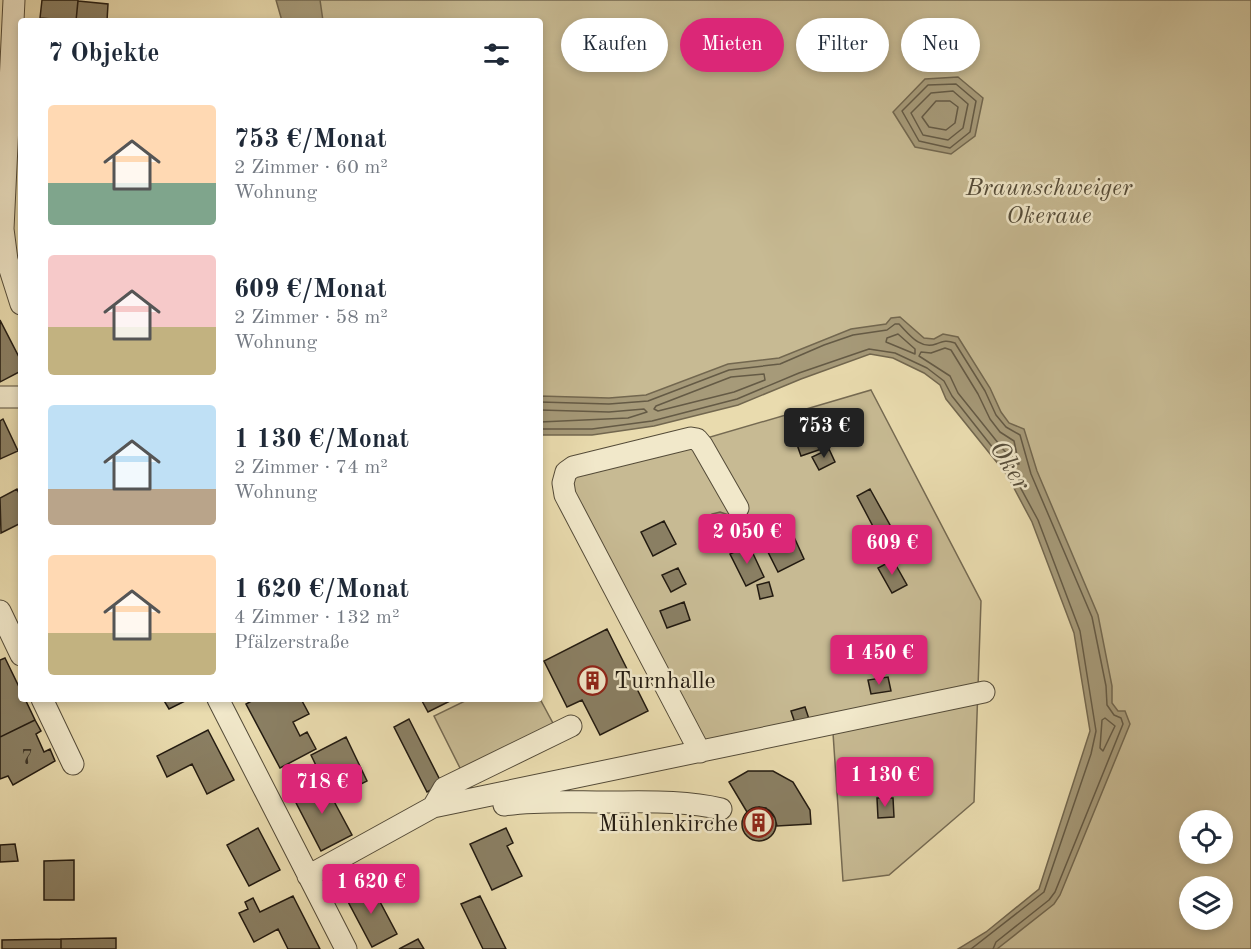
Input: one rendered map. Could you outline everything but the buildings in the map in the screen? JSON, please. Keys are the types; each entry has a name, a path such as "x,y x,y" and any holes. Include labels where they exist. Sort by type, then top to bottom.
{"street":[{"path":"14,0 3,218 7,260 18,290"},
{"path":"0,397 18,397"},
{"path":"699,752 565,495 563,483 566,472 573,467 691,438 697,439 702,445 738,508"},
{"path":"0,611 18,649"},
{"path":"308,876 434,807 984,692"},
{"path":"43,702 73,764"},
{"path":"220,702 345,949"},
{"path":"434,807 444,788 571,726"},
{"path":"434,807 450,814 536,801 698,803 721,809"}],"green space":[{"name":"Braunschweiger Okeraue","path":"307,0 1251,0 1251,949 969,949 1042,894 1097,737 1075,611 1021,485 945,374 878,342 740,402 543,417 543,18 310,18"},
{"path":"871,390 981,601 974,802 889,875 843,881 833,733 711,755 567,479"},
{"path":"463,702 542,702 555,727 463,774 434,716"}],"water":[{"path":"276,0 320,0 323,18 281,18"},
{"path":"958,77 983,98 975,136 951,154 915,147 893,112 925,79"},
{"name":"Oker","path":"900,317 924,338 934,339 943,334 958,337 990,388 1001,412 1009,423 1024,429 1037,471 1098,615 1112,686 1112,703 1118,711 1125,711 1130,724 1060,895 1054,904 997,949 958,949 986,932 1039,889 1090,731 1074,633 1032,522 1007,475 946,399 940,385 924,373 893,358 870,354 738,405 654,426 592,435 543,435 543,396 609,398 646,395 728,364 779,358 851,329 886,324 891,318"},
{"path":"720,512 732,516 738,526 737,533 731,536 722,535 713,522 712,514"}],"place":[{"name":"Turnhalle","path":"593,680"},
{"name":"Mühlenkirche","path":"759,823"}]}
